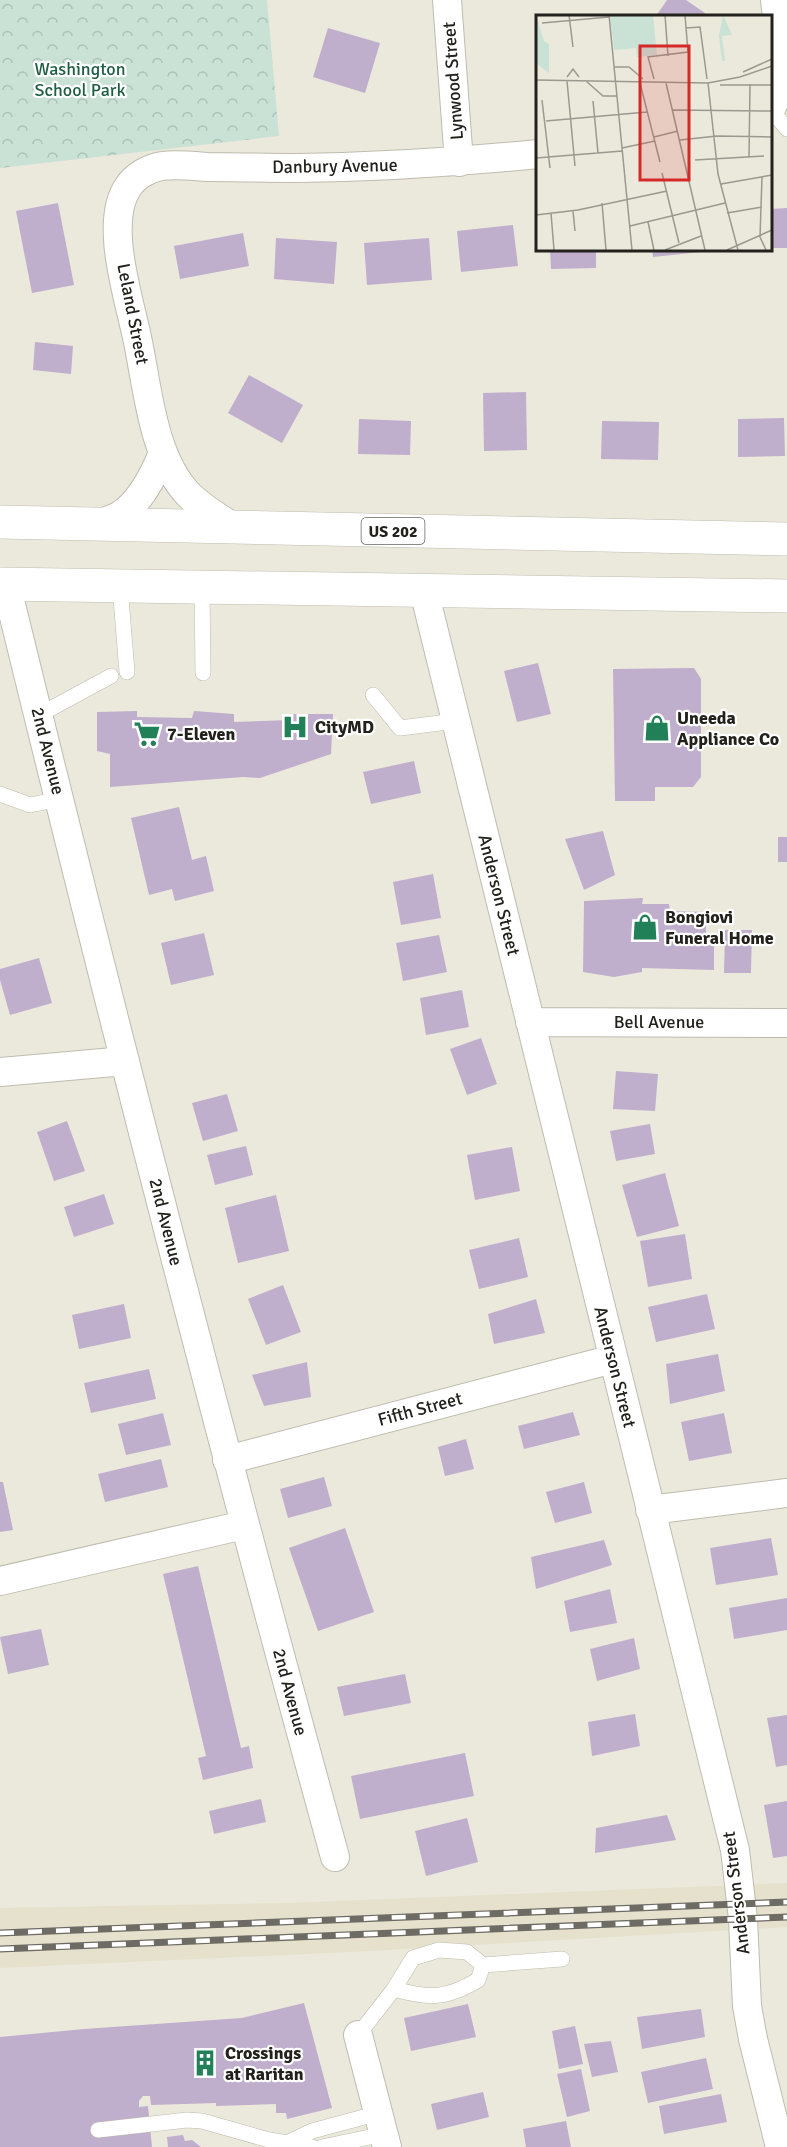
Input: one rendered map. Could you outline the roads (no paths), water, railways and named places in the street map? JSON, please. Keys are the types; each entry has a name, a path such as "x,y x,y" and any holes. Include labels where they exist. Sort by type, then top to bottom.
{"highway":[{"path":"0,498 60,523"},
{"name":"US 202","path":"0,522 787,539"},
{"path":"3,584 787,596"}],"street":[{"name":"Lynwood Street","path":"447,0 459,162"},
{"path":"775,0 781,74 776,117"},
{"name":"Danbury Avenue","path":"135,178 159,166 296,168 459,162 536,154"},
{"name":"Leland Street","path":"135,178 122,198 118,213 118,235 124,277 163,453 175,478 189,495 233,527"},
{"path":"100,523 120,515 140,495 163,453"},
{"name":"2nd Avenue","path":"3,584 39,715 227,1460 335,1857"},
{"name":"Anderson Street","path":"424,591 735,1850 741,1903 747,2006 780,2147"},
{"name":"Bell Avenue","path":"530,1022 787,1023"},
{"path":"0,1072 125,1060"},
{"name":"Fifth Street","path":"227,1460 613,1359"},
{"path":"650,1510 787,1493"},
{"path":"0,1581 244,1525"},
{"path":"358,2035 383,2131"}],"lane":[{"path":"120,586 127,672"},
{"path":"202,588 203,673"},
{"path":"39,715 111,676"},
{"path":"374,695 400,728 456,721"},
{"path":"0,794 30,805 60,799"},
{"path":"358,2035 394,1989 413,1958 439,1950 466,1952 483,1965 562,1959"},
{"path":"394,1989 413,1994 441,1996 464,1989 478,1980 483,1965"},
{"path":"98,2130 187,2120 202,2121 269,2140 312,2147"},
{"path":"289,2142 312,2131 383,2131"},
{"path":"322,2147 383,2131"}],"railway":[{"path":"0,1933 787,1902"},
{"path":"0,1949 787,1917"}],"place":[{"name":"CityMD","path":"295,727"},
{"name":"Uneeda Appliance Co","path":"657,728"},
{"name":"7-Eleven","path":"147,734"},
{"name":"Bongiovi Funeral Home","path":"645,927"},
{"name":"Crossings at Raritan","path":"205,2063"}],"park label":[{"name":"Washington School Park","path":"80,79"}]}
